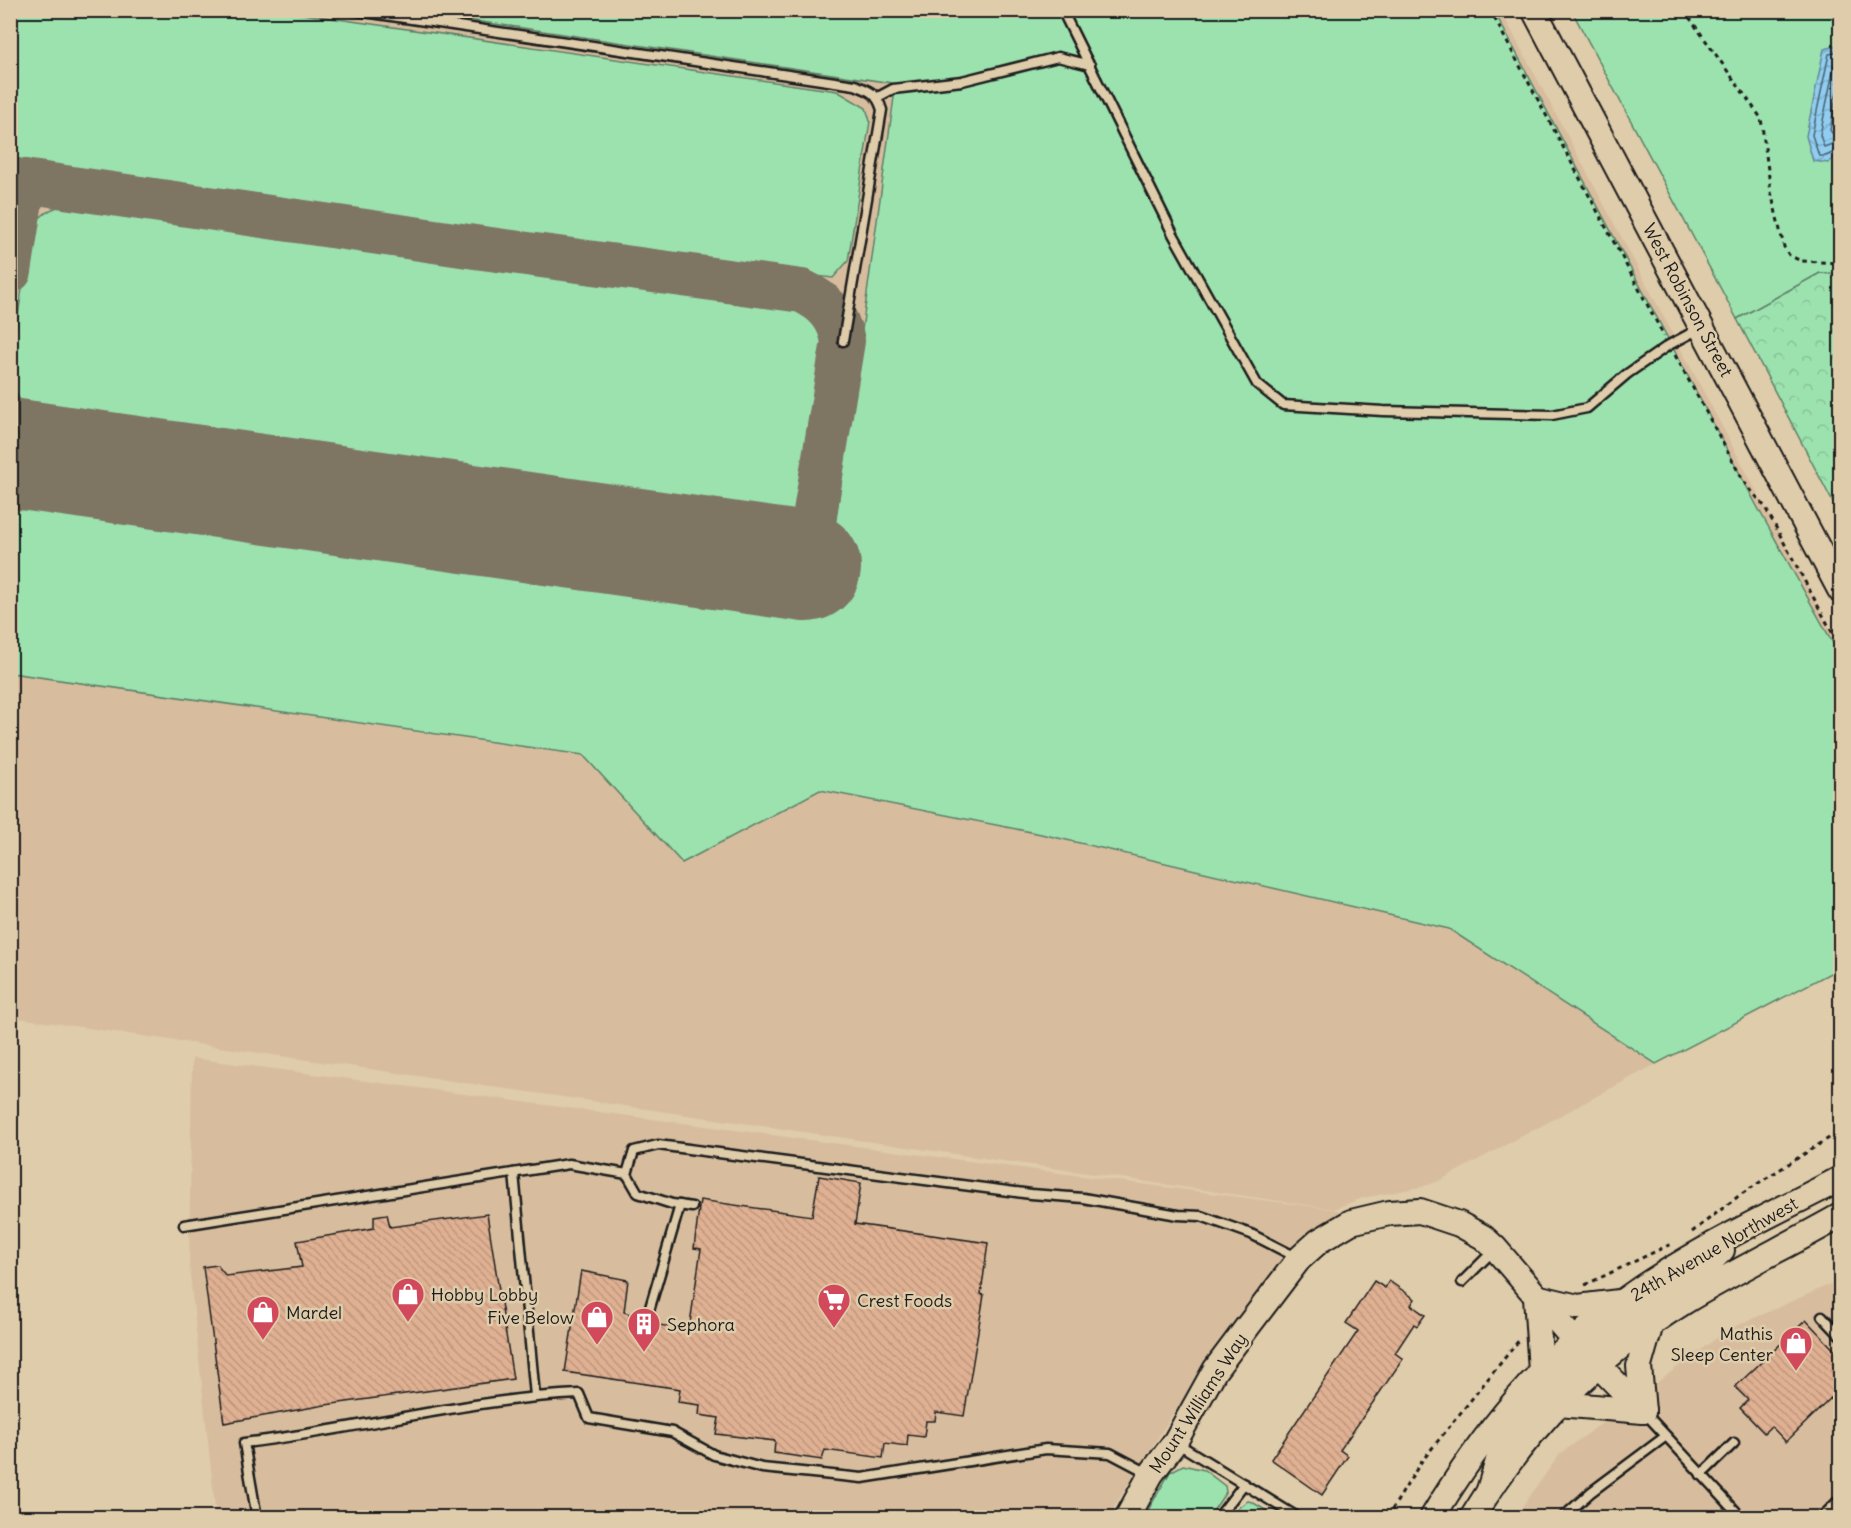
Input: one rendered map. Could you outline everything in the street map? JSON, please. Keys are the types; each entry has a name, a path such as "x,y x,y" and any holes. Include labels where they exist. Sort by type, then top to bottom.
{"main road":[{"name":"West Robinson Street","path":"1534,10 1840,590"},
{"name":"24th Avenue Northwest","path":"1432,1518 1484,1437 1541,1371 1574,1340 1623,1301 1662,1275 1840,1179"},
{"name":"Mount Williams Way","path":"1127,1518 1151,1474 1175,1442 1215,1370 1299,1259 1336,1230 1351,1222 1389,1213 1420,1211 1439,1216 1483,1237 1574,1340"},
{"name":"24th Avenue Northwest","path":"1472,1518 1518,1450 1558,1404 1598,1365 1651,1324 1714,1284 1840,1216"},
{"path":"1643,1411 1598,1365 1598,1347 1610,1332 1697,1274 1744,1229"},
{"path":"1541,1371 1536,1297 1578,1307 1594,1307 1623,1301"},
{"path":"1643,1411 1639,1366 1651,1324"},
{"path":"1489,1490 1505,1438 1574,1362 1578,1351 1574,1340"},
{"path":"1558,1404 1643,1411"}],"lane":[{"path":"351,10 855,85 873,92 878,97 882,110 843,341"},
{"path":"1062,10 1173,234 1257,384 1283,405 1383,411 1552,415 1587,408 1627,374 1669,345 1702,328"},
{"path":"878,97 893,89 962,81 1058,57 1090,64"},
{"path":"692,1207 638,1193 627,1174 634,1151 658,1145 1031,1194 1083,1198 1179,1215 1202,1216 1251,1234 1299,1259"},
{"path":"184,1225 569,1164 627,1174"},
{"path":"514,1173 534,1396"},
{"path":"649,1311 680,1205"},
{"path":"1462,1282 1495,1248"},
{"path":"1822,1316 1840,1335"},
{"path":"257,1518 244,1443 305,1436 534,1396 579,1394 589,1418 672,1432 714,1455 762,1468 862,1478 1018,1452 1072,1449 1110,1453 1151,1474"},
{"path":"1643,1411 1742,1518"},
{"path":"1562,1518 1591,1492 1666,1436"},
{"path":"1175,1442 1299,1518"},
{"path":"1701,1475 1734,1443"},
{"path":"1223,1518 1220,1515 1244,1484"},
{"path":"1821,1518 1840,1499"}],"path":[{"path":"1490,10 1744,482 1765,507 1840,647"},
{"path":"1684,10 1761,118 1771,192 1784,247 1789,255 1801,261 1840,263"}],"shaded area":[{"path":"11,11 1501,11 1840,648 1840,965 1439,1181 1422,1187 1363,1198 1334,1209 11,1017"},
{"path":"192,1058 1338,1210 1343,1215 1245,1315 1173,1414 1108,1517 216,1517 189,1266"},
{"path":"1840,1280 1840,1517 1514,1518 1560,1454 1729,1329"}],"green space":[{"path":"11,10 282,11 837,91 866,108 870,121 848,261 833,278 11,163"},
{"path":"408,11 1494,11 1758,508 1840,656 1840,968 1656,1064 1449,929 1041,834 820,790 682,863 583,755 11,673 11,490 835,608 845,535 834,534 894,97 892,83"},
{"path":"1572,11 1840,11 1840,275 1820,273 1737,319"},
{"path":"78,203 807,310 824,324 828,338 806,494 793,512 768,524 40,417 22,403 11,375 30,230 39,218 50,210"},
{"path":"1820,273 1840,275 1840,516 1737,319"},
{"path":"1183,1465 1204,1470 1225,1486 1226,1492 1209,1517 1144,1517 1170,1472"},
{"path":"1248,1501 1277,1517 1241,1517 1238,1508"}],"water":[{"path":"1840,45 1840,153 1828,163 1813,161 1806,136 1824,49"}],"building":[{"name":"Crest Foods","path":"819,1176 861,1183 855,1224 988,1243 981,1294 984,1295 964,1416 936,1412 935,1421 926,1421 924,1437 908,1435 907,1446 885,1443 883,1458 825,1450 822,1460 774,1453 775,1441 716,1434 719,1418 699,1415 700,1405 678,1402 680,1389 565,1372 581,1271 628,1280 624,1312 630,1314 629,1320 689,1330 701,1249 694,1248 700,1200 812,1216"},
{"name":"Hobby Lobby","path":"387,1214 390,1227 487,1214 513,1379 325,1405 224,1423 203,1267 217,1265 226,1276 302,1267 297,1241 374,1228 374,1216"},
{"path":"1374,1281 1385,1288 1389,1281 1415,1299 1411,1305 1425,1315 1417,1326 1414,1324 1395,1353 1403,1359 1340,1450 1348,1456 1322,1495 1271,1459 1358,1331 1346,1323"},
{"name":"Mathis Sleep Center","path":"1806,1320 1840,1356 1840,1389 1786,1442 1771,1426 1764,1433 1740,1408 1748,1400 1735,1387"}],"taxiway":[{"path":"10,179 475,247 802,291 829,310 838,324 843,341 806,567"},
{"path":"10,271 24,181"}],"runway":[{"path":"10,453 806,567"}],"place":[{"name":"Hobby Lobby","path":"408,1323"},
{"name":"Crest Foods","path":"834,1329"},
{"name":"Mardel","path":"263,1341"},
{"name":"Five Below","path":"597,1346"},
{"name":"Sephora","path":"644,1353"},
{"name":"Mathis Sleep Center","path":"1796,1372"}]}
